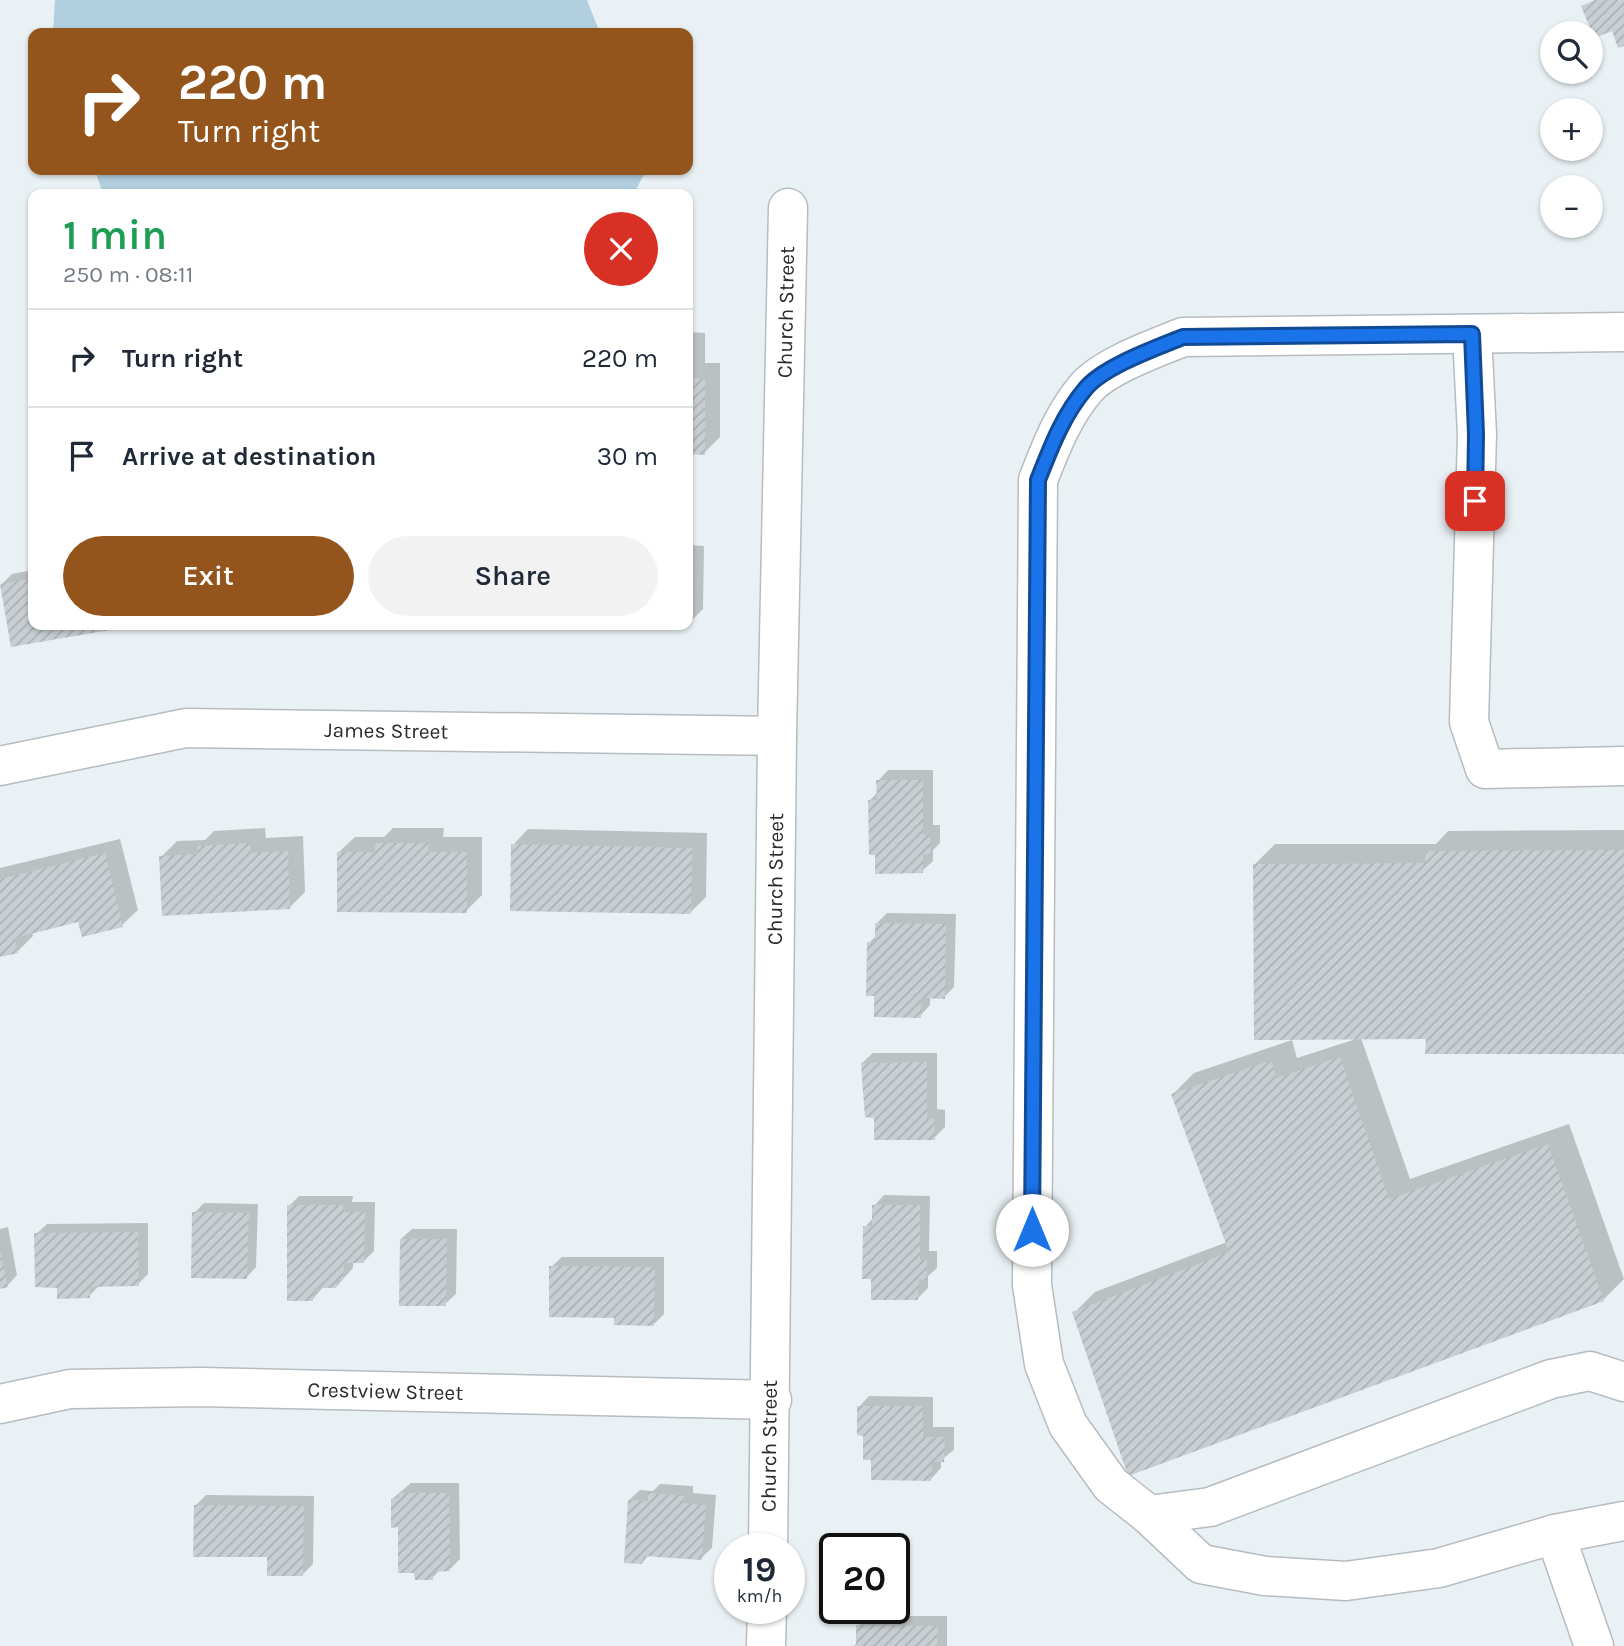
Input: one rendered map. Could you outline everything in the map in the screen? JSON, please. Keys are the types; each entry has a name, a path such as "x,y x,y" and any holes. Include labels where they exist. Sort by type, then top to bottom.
{"street":[{"name":"Church Street","path":"768,1533 772,1400 777,736 788,208"},
{"path":"1624,332 1183,337 1138,355 1088,386 1061,425 1038,480 1032,1285 1044,1364 1068,1425 1111,1485 1149,1515 1201,1564 1265,1576 1346,1581 1439,1568 1555,1534 1624,1521"},
{"path":"1472,334 1476,434 1469,722 1485,769 1624,766"},
{"name":"James Street","path":"0,766 186,727 777,736"},
{"path":"1149,1515 1210,1507 1551,1379 1590,1371 1624,1382"},
{"name":"Crestview Street","path":"0,1404 70,1389 201,1387 772,1400"},
{"path":"1555,1534 1594,1646"},
{"path":"766,1646 767,1624"}],"shaded area":[{"path":"55,0 587,0 598,28 53,28"},
{"path":"97,175 644,175 636,189 101,189"}],"building":[{"path":"1595,0 1624,0 1624,46 1618,48 1612,31 1603,34 1603,21 1587,21 1581,6"},
{"path":"693,378 705,379 705,455 693,454"},
{"path":"28,579 28,630 110,630 11,647 0,584"},
{"path":"876,780 923,780 923,835 930,835 931,855 923,855 923,873 875,874 875,855 869,855 868,800 877,800"},
{"path":"250,843 251,853 288,851 290,909 162,916 159,856 198,854 197,846"},
{"path":"375,843 429,843 428,852 467,852 467,913 337,912 337,852 375,852"},
{"path":"511,844 692,848 691,914 510,911"},
{"path":"1624,850 1624,1054 1425,1054 1426,1039 1254,1040 1253,864 1425,863 1426,851"},
{"path":"105,853 123,927 82,937 78,922 15,938 18,953 0,957 0,879"},
{"path":"875,923 946,924 945,999 921,998 921,1018 874,1017 874,996 866,996 867,942 875,943"},
{"path":"1340,1057 1389,1199 1548,1144 1604,1301 1128,1476 1072,1312 1229,1252 1171,1094 1272,1060 1276,1078"},
{"path":"927,1062 927,1119 935,1119 935,1140 874,1140 874,1118 865,1117 861,1063"},
{"path":"287,1205 343,1205 343,1212 365,1212 364,1263 344,1263 343,1280 337,1280 336,1288 314,1288 313,1301 287,1301"},
{"path":"872,1205 920,1205 920,1260 927,1260 927,1280 919,1279 918,1300 871,1300 871,1279 862,1279 863,1226 872,1226"},
{"path":"192,1212 249,1213 247,1279 191,1278"},
{"path":"138,1232 139,1286 90,1287 90,1298 57,1299 57,1288 35,1287 34,1233"},
{"path":"400,1239 447,1239 446,1306 399,1306"},
{"path":"0,1254 8,1287 0,1289"},
{"path":"549,1266 655,1267 654,1326 614,1325 614,1318 549,1317"},
{"path":"857,1406 923,1406 923,1437 945,1437 944,1462 932,1462 931,1481 871,1480 871,1460 863,1460 863,1436 857,1435"},
{"path":"399,1493 449,1493 450,1571 433,1572 433,1580 415,1580 414,1573 398,1573 398,1527 391,1528 391,1499 399,1498"},
{"path":"648,1493 684,1496 683,1503 706,1505 702,1560 643,1556 642,1564 624,1563 628,1500 648,1501"},
{"path":"194,1505 304,1506 303,1576 267,1576 267,1557 193,1557"},
{"path":"856,1625 938,1626 937,1646 856,1646"}],"route":[{"path":"1032,1230 1038,480 1061,425 1088,386 1138,355 1183,337 1472,334 1476,434 1475,501"}]}
